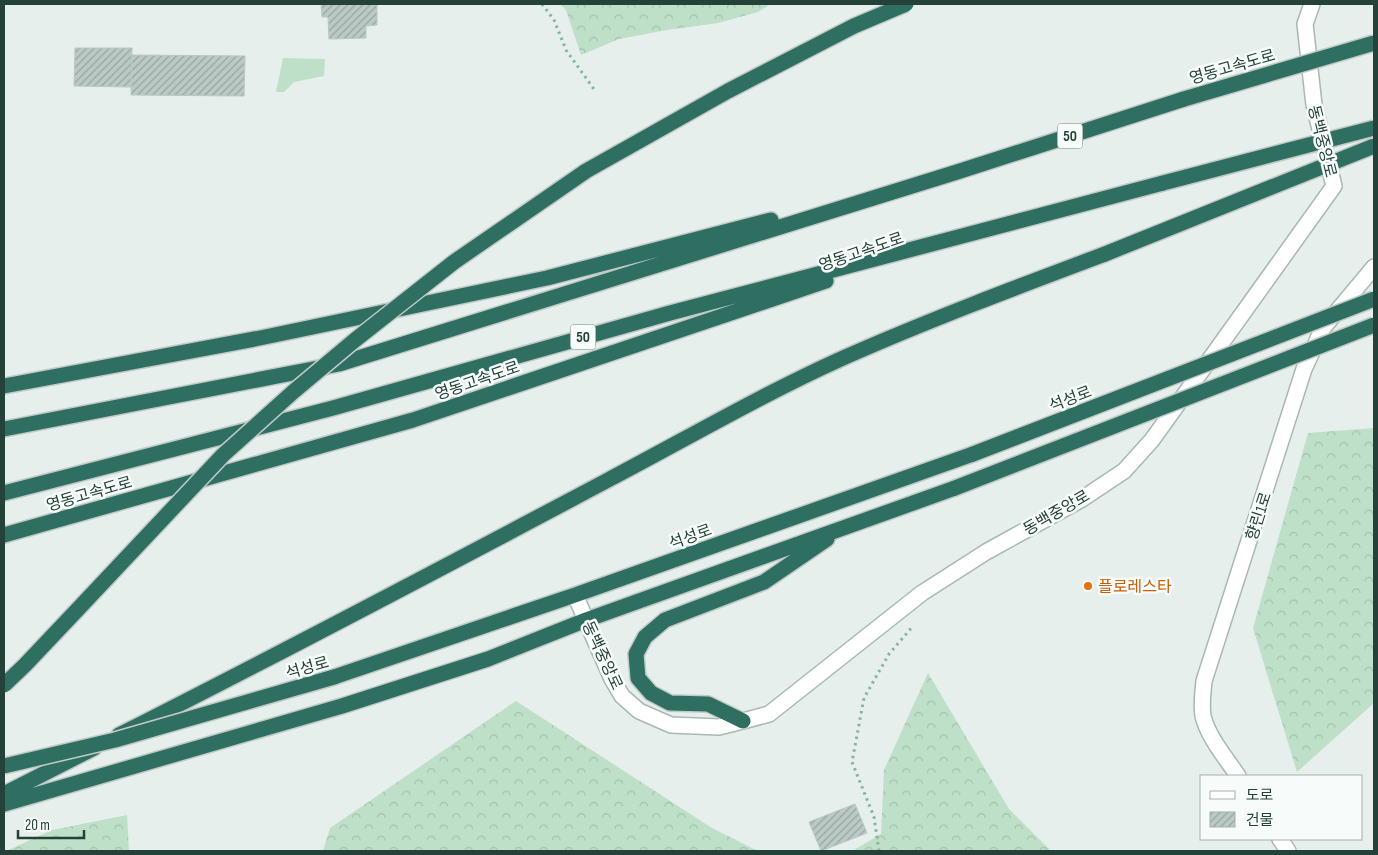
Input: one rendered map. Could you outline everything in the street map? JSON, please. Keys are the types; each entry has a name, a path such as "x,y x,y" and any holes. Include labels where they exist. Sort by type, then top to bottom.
{"highway":[{"path":"4,685 223,455 355,340 454,262 594,166 728,91 854,26 906,4"},
{"name":"영동고속도로","path":"4,429 339,364 957,172 1184,99 1374,44"},
{"name":"영동고속도로","path":"4,492 333,408 670,312 1374,128"},
{"path":"4,794 412,585 758,400 852,354 993,296 1104,254 1374,146"},
{"name":"영동고속도로","path":"4,386 260,338 547,278 957,172"},
{"name":"영동고속도로","path":"4,534 413,420 954,238"},
{"name":"석성로","path":"4,766 115,740 334,677 575,596 973,454 1374,299"},
{"path":"4,804 182,754 342,706 488,659 586,620 955,488 1374,325"},
{"path":"743,721 708,704 670,703 651,693 638,678 636,654 645,637 665,620 764,582 845,527"}],"street":[{"name":"동백중앙로","path":"575,596 612,679 622,696 639,711 671,725 719,727 769,714 930,588 986,552 1082,499 1124,471 1152,440 1334,186 1314,105 1305,24 1312,4"},
{"name":"향린1로","path":"1237,775 1211,734 1203,717 1204,681 1304,369 1323,328 1374,267"},
{"path":"1281,840 1288,851"}],"path":[{"path":"542,4 554,20 566,50 596,92"},
{"path":"878,851 874,817 852,762 864,698 889,654 915,624"}],"green space":[{"path":"560,4 771,4 758,12 718,23 619,39 581,55 566,10"},
{"path":"283,58 325,59 324,76 294,82 284,92 276,92"},
{"path":"1374,428 1374,703 1297,772 1253,628 1308,433"},
{"path":"928,673 1009,809 1051,851 852,851 881,834 884,770"},
{"path":"516,701 712,828 758,851 323,851 330,828"},
{"path":"127,815 129,851 6,851 52,830"}],"building":[{"path":"321,4 377,4 377,25 366,26 366,38 329,39 328,17 322,17"},
{"path":"75,48 132,48 131,87 74,86"},
{"path":"132,55 245,56 244,96 131,95"},
{"path":"855,804 867,833 821,851 809,822"}],"place":[{"name":"플로레스타","path":"1088,586"}]}
